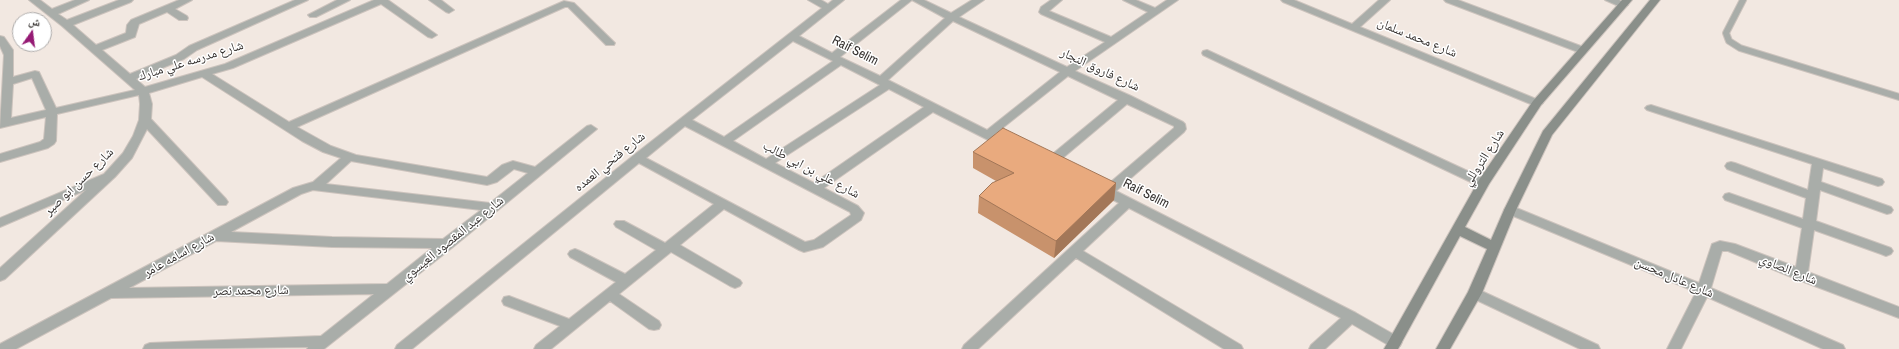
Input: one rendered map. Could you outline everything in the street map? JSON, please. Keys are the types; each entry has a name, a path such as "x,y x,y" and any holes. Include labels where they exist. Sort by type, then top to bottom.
{"street":[{"path":"34,0 50,12"},
{"path":"52,13 84,0"},
{"path":"66,24 128,0"},
{"path":"95,49 132,34 132,25 135,22 187,0"},
{"path":"130,78 180,57 193,48 303,0"},
{"path":"313,15 345,0"},
{"path":"382,0 432,35"},
{"name":"شارع مدرسه علي مبارك","path":"3,123 143,91 204,74 251,58 367,3 382,0"},
{"path":"434,0 449,10"},
{"path":"813,0 829,8"},
{"name":"شارع فتحي العمده","path":"402,349 684,121 839,0"},
{"path":"724,142 837,59 907,0"},
{"name":"شارع فاروق النجار","path":"916,0 1127,98 1179,124 1180,129 1107,192"},
{"path":"766,164 884,83 953,16 979,0"},
{"path":"1058,0 1044,9 1044,12 1112,41"},
{"path":"1128,0 1156,12"},
{"path":"987,135 1068,71 1173,0"},
{"name":"شارع محمد سلمان","path":"1286,0 1537,103"},
{"path":"1354,27 1385,0"},
{"path":"1449,0 1582,50"},
{"path":"1610,0 1625,2"},
{"path":"1443,349 1475,293 1510,210 1547,134 1655,0"},
{"name":"شارع التروللي","path":"1393,345 1483,183 1537,103 1625,2"},
{"path":"287,127 564,4 571,5 610,43"},
{"path":"167,8 183,18"},
{"path":"52,14 130,78 143,91"},
{"name":"Raif Selim","path":"793,37 1014,148"},
{"path":"0,39 4,51 7,82 3,123"},
{"path":"1207,53 1483,183"},
{"path":"0,158 50,141 52,112 35,74 7,82"},
{"path":"204,74 287,127 327,149 349,157 370,162 486,181 493,179 506,168 513,165 537,172"},
{"name":"شارع حسن ابو صير","path":"0,276 111,174 128,155 139,136 144,120 146,104 143,91"},
{"path":"1048,164 1127,98"},
{"path":"814,189 932,107"},
{"path":"1651,108 1878,182"},
{"path":"144,120 222,202"},
{"name":"شارع علي بن ابي طالب","path":"684,121 854,209 858,215 818,244 810,247 798,245 722,204"},
{"name":"شارع عبد المقصود العيسوي","path":"319,345 591,129"},
{"name":"شارع اسامه عامر","path":"4,349 111,293 297,191 321,182 349,157"},
{"path":"541,349 722,204 638,158"},
{"path":"1035,158 1061,170"},
{"path":"1801,276 1818,162"},
{"path":"1731,166 1887,210"},
{"path":"0,223 111,174"},
{"name":"Raif Selim","path":"1087,182 1351,317 1393,345"},
{"path":"312,186 491,207"},
{"path":"1729,198 1886,251"},
{"path":"969,349 1128,202"},
{"name":"شارع عادل محسن","path":"1510,210 1704,290 1785,327 1838,349"},
{"path":"620,224 668,247 735,283"},
{"path":"1457,229 1495,248"},
{"path":"214,236 332,242 448,244"},
{"name":"شارع الصاوي","path":"1704,290 1718,247 1730,247 1899,313"},
{"path":"1074,251 1236,349"},
{"path":"575,254 626,281"},
{"name":"شارع محمد نصر","path":"111,293 391,289"},
{"path":"1674,349 1704,290"},
{"path":"1475,293 1593,349"},
{"path":"610,294 654,325"},
{"path":"509,301 571,325"},
{"path":"1316,349 1351,317"},
{"path":"150,349 319,345"}],"lane":[{"path":"1743,0 1726,33 1729,40 1740,48 1899,97"}],"building":[{"path":"1003,128 1116,183 1056,241 979,196 992,183 1014,173 973,152"}]}
